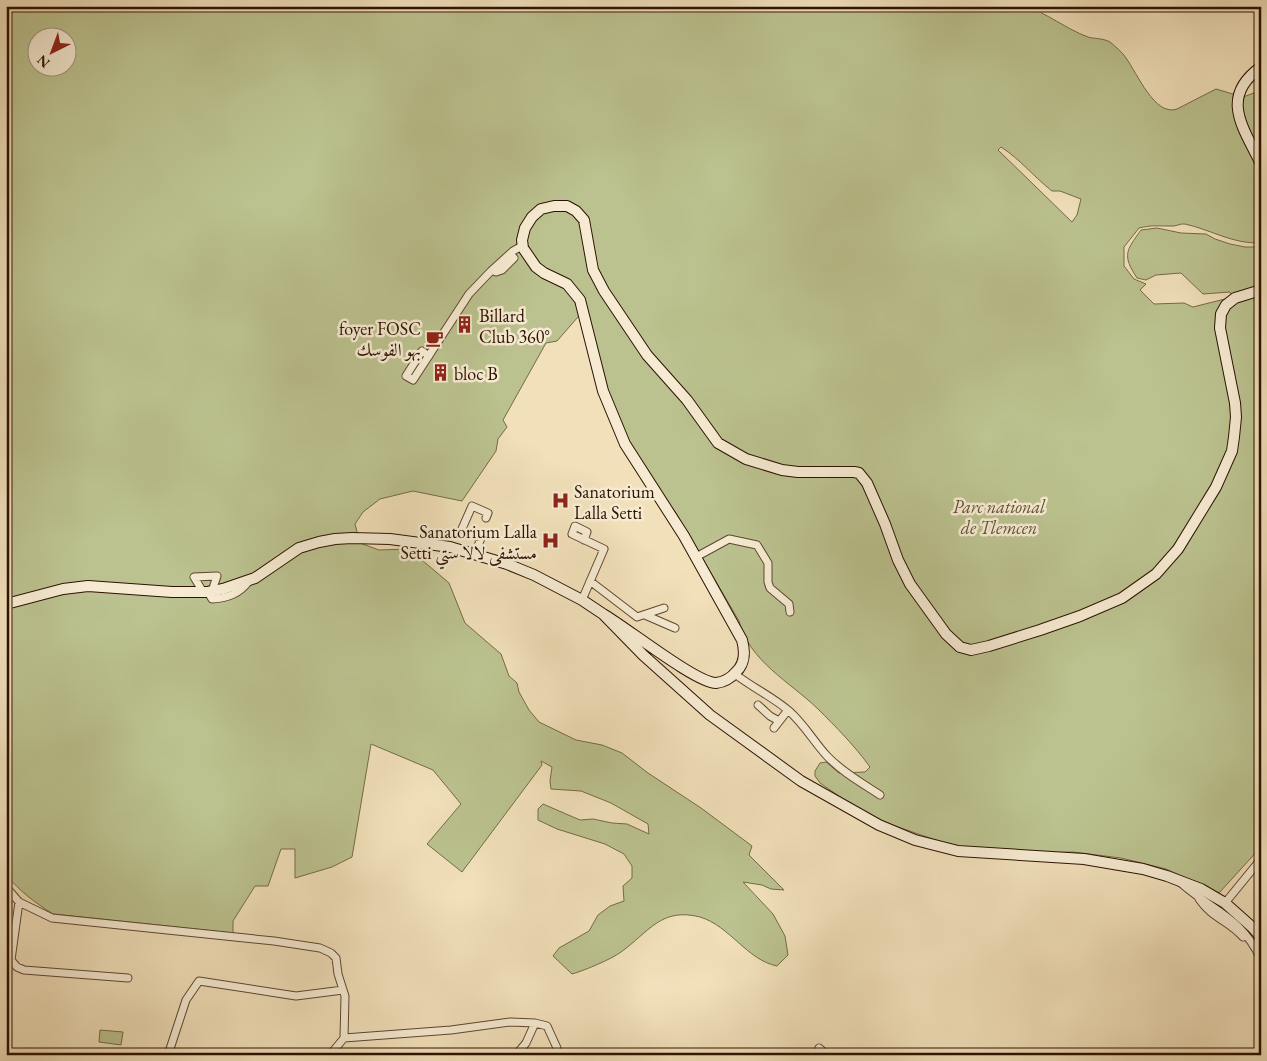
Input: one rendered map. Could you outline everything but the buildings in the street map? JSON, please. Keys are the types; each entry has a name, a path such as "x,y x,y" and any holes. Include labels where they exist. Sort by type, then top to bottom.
{"main road":[{"path":"1261,67 1250,75 1242,85 1236,103 1241,122 1261,164"},
{"path":"6,604 63,589 88,586 172,592 208,592 233,587 249,581 266,572 299,548 336,539 390,539 450,547 534,575 582,600 702,679 716,682 724,681 735,674 739,669 744,652 742,640 696,557 624,444 609,410 600,382 580,300 567,284 544,273 536,266 525,253 522,246 525,228 536,212 547,207 561,205 576,210 584,220 591,263 604,291 647,355 687,400 718,443 746,459 782,470 798,472 854,472 862,476 867,483 898,560 910,584 950,638 960,647 971,650 989,646 1080,616 1122,598 1156,574 1178,549 1216,487 1232,450 1236,417 1220,323 1223,308 1235,298 1261,290"},
{"path":"602,614 656,667 710,715 801,780 840,804 899,834 958,851 1084,859 1144,869 1175,878 1201,889 1225,903 1261,937"}],"street":[{"path":"429,356 469,294 493,269 522,246"},
{"path":"475,554 481,538 461,531 472,506 488,513 486,518"},
{"path":"696,557 729,539 757,544 768,563 768,582 770,588 789,604 790,612"},
{"path":"582,600 604,549 584,540"},
{"path":"590,581 637,617 664,608"},
{"path":"645,615 675,628"},
{"path":"735,674 752,688 780,703 830,760 880,795"},
{"path":"758,705 779,721"},
{"path":"774,728 788,710"},
{"path":"1225,903 1261,859"},
{"path":"1175,878 1197,897 1207,911 1234,929 1257,950 1261,959"},
{"path":"6,887 19,902 52,918 274,941 320,948 331,953 336,958 338,974 345,996 344,1038 332,1054"},
{"path":"19,902 11,960 16,967 24,970 128,978"},
{"path":"168,1055 186,1000 199,981 296,996 343,990"},
{"path":"344,1038 452,1030 510,1022 535,1023 547,1026 557,1048 558,1055"},
{"path":"516,1055 526,1043 535,1023"},
{"path":"819,1048 827,1055"}],"green space":[{"name":"Parc national de Tlemcen","path":"6,6 1025,6 1080,34 1110,42 1124,56 1147,92 1161,107 1169,110 1177,109 1216,89 1243,97 1254,93 1261,96 1261,243 1231,239 1183,224 1139,228 1124,247 1124,266 1134,279 1146,284 1140,290 1154,304 1184,303 1193,307 1233,297 1230,292 1203,294 1181,273 1156,275 1146,280 1137,278 1129,264 1128,253 1129,248 1141,230 1157,228 1181,233 1206,234 1230,244 1245,247 1261,247 1261,847 1219,893 1166,869 1121,858 1073,852 1037,853 956,847 862,812 820,783 815,776 815,771 820,763 826,762 839,773 865,772 870,767 852,744 825,716 772,670 752,648 744,635 739,621 676,513 656,487 628,440 608,395 584,310 557,341 546,343 503,420 507,427 498,439 496,451 462,501 413,491 380,499 363,512 355,524 360,543 379,550 409,549 449,583 465,623 501,654 509,676 517,683 519,692 529,710 539,722 576,740 602,745 622,753 752,846 749,855 784,890 771,889 762,885 743,882 773,914 785,936 788,955 777,966 766,963 711,921 700,917 675,915 656,923 617,955 572,974 553,956 559,948 589,931 598,915 610,906 624,901 623,886 632,878 632,866 624,854 605,844 557,829 538,820 538,809 543,804 580,820 593,819 627,824 649,834 648,824 611,803 581,791 551,789 552,767 541,761 542,765 462,872 427,844 461,804 433,770 371,744 352,857 332,867 295,878 295,849 281,849 268,886 255,886 233,921 233,933 53,914 17,887 6,875","holes":["1001,147 1052,191 1060,191 1081,199 1077,215 1072,222 998,150"]},
{"path":"100,1030 123,1032 121,1045 99,1042"}],"place":[{"name":"Billard Club 360°","path":"465,325"},
{"name":"foyer FOSC بهو الفوسك","path":"435,338"},
{"name":"bloc B","path":"440,373"},
{"name":"Sanatorium Lalla Setti","path":"560,501"},
{"name":"Sanatorium Lalla Setti مستشفى لالا ستي","path":"551,541"}]}
